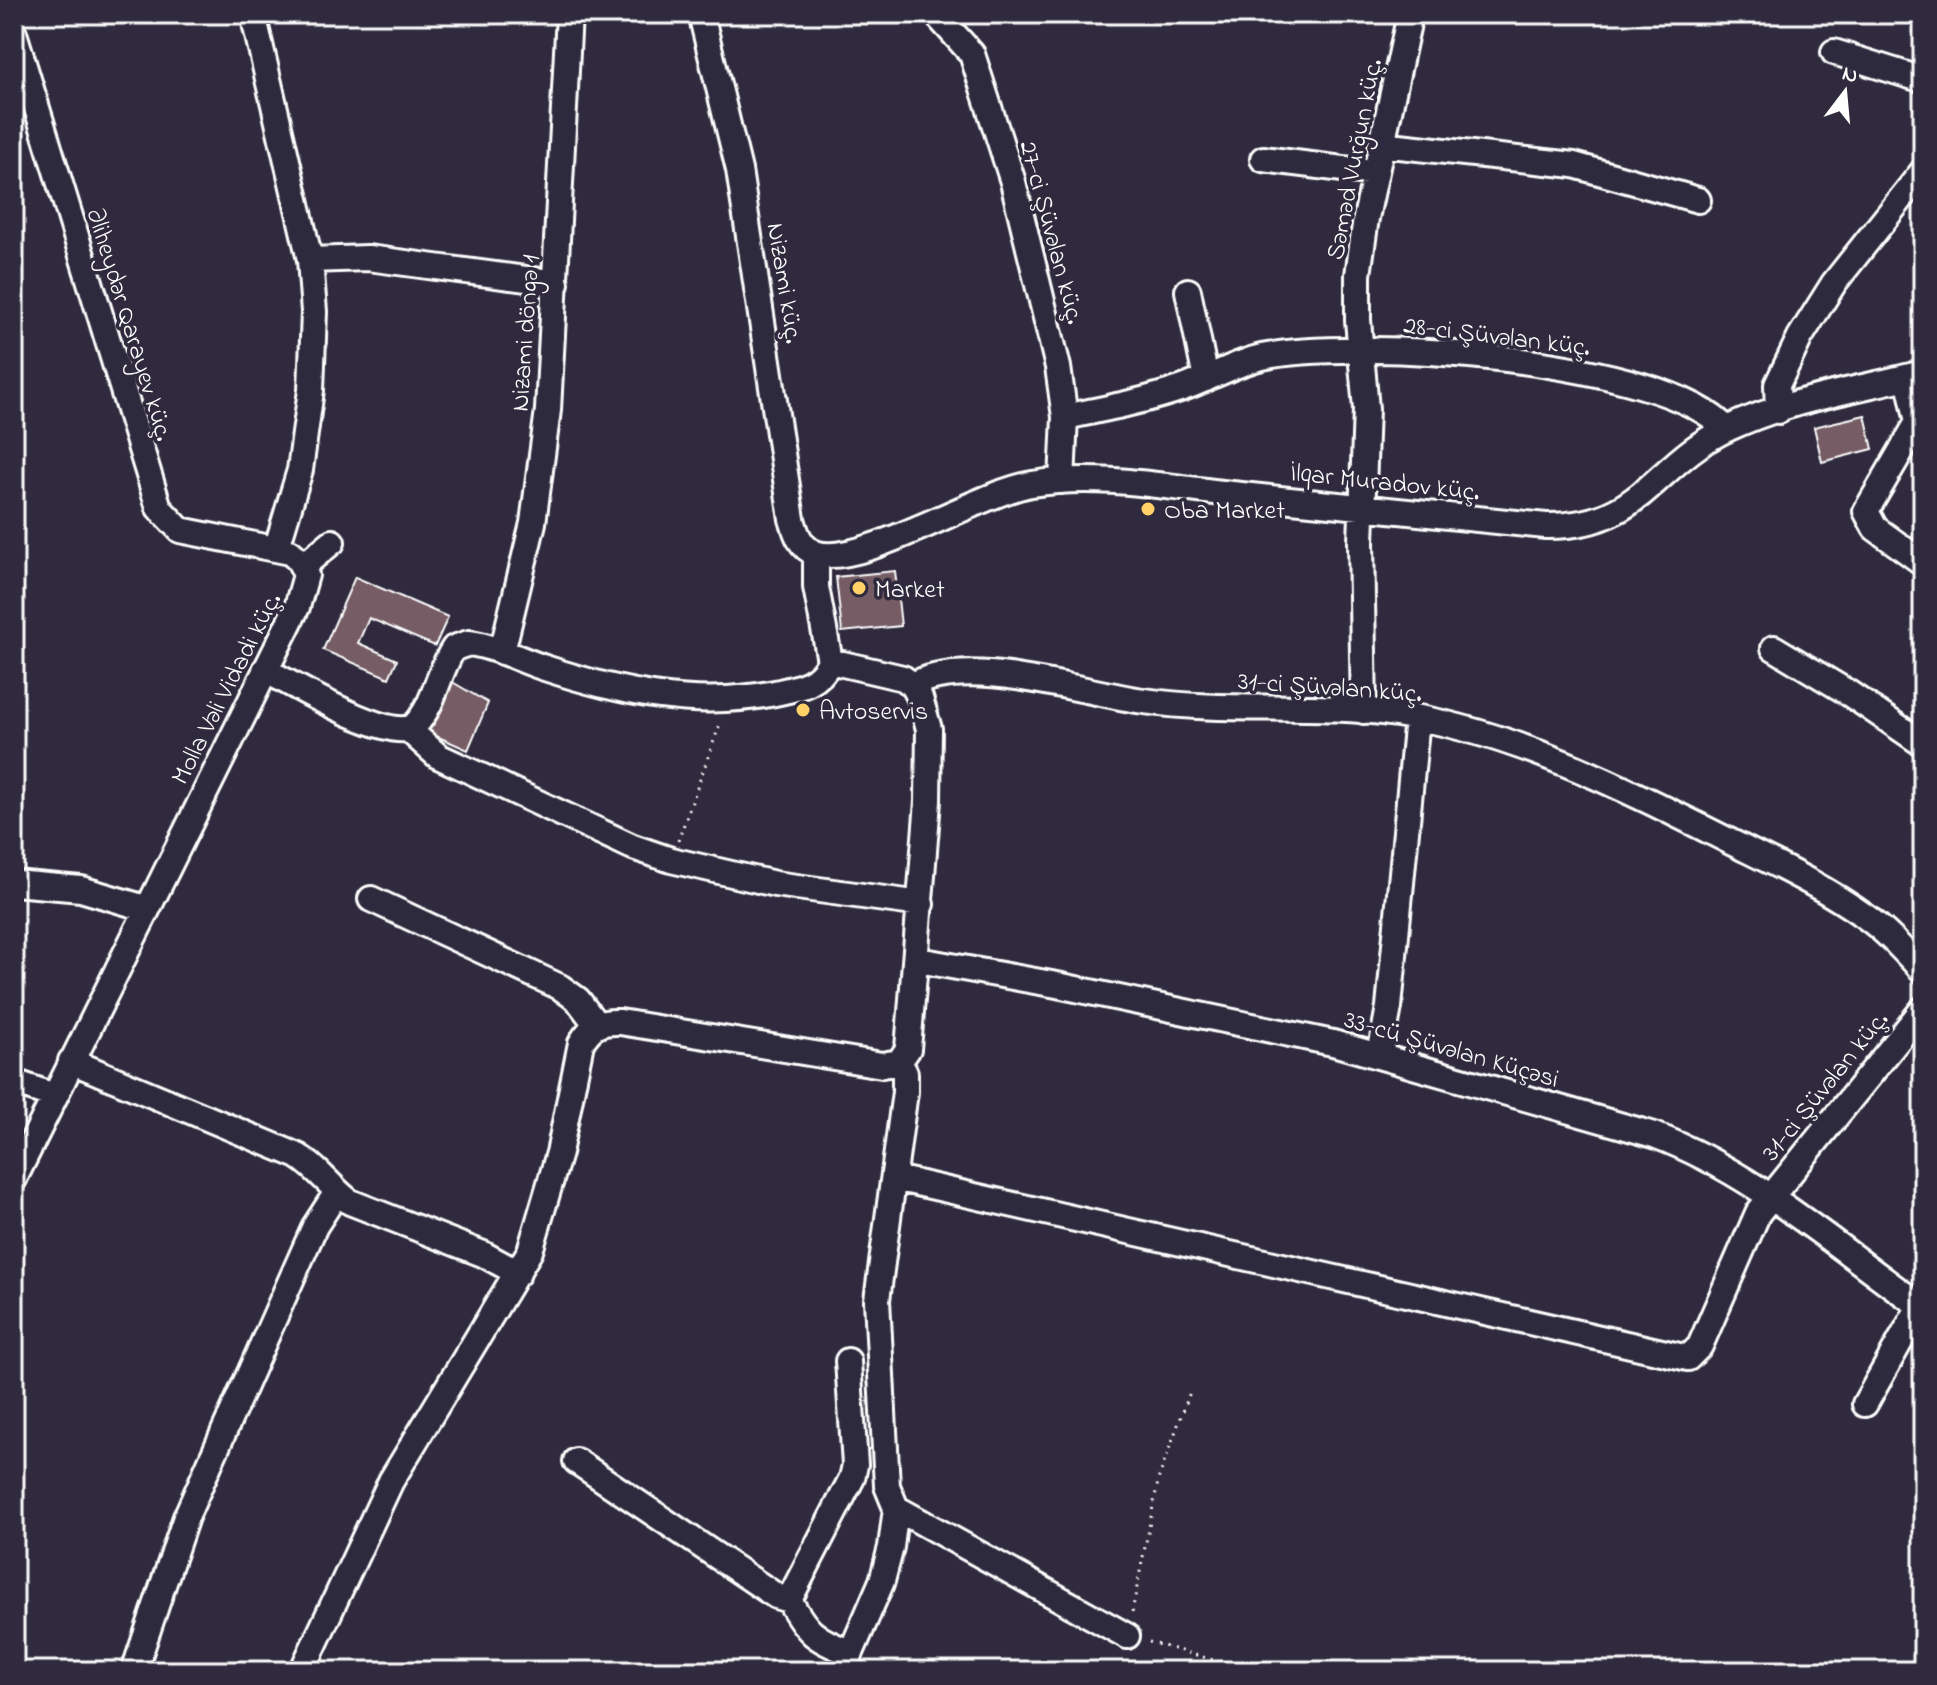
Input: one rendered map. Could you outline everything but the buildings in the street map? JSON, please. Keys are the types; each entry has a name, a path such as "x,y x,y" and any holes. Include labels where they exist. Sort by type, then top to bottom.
{"street":[{"path":"253,14 310,260 314,312 311,390 297,483 277,547"},
{"name":"Nizami döngə 1","path":"502,652 533,523 551,384 569,14"},
{"name":"Nizami küç.","path":"701,14 739,170 792,519 800,541 816,554"},
{"name":"Səməd Vurğun küç.","path":"1364,711 1361,507 1366,409 1358,275 1375,173 1410,14"},
{"name":"27-ci Şüvəlan küç.","path":"943,17 972,54 1004,152 1053,345 1065,417 1062,481"},
{"name":"Əliheydər Qarayev küç.","path":"14,33 159,508 180,530 277,547"},
{"path":"1834,52 1923,80"},
{"path":"1381,144 1574,165 1698,200"},
{"path":"1263,159 1375,173"},
{"path":"1778,411 1777,385 1800,337 1834,283 1923,171"},
{"path":"310,260 368,258 556,283"},
{"path":"1188,291 1206,379"},
{"name":"28-ci Şüvəlan küç.","path":"1065,417 1137,401 1263,357 1361,351 1455,353 1592,374 1674,395 1707,410 1726,429"},
{"path":"1916,375 1921,423 1866,511 1875,528 1923,563"},
{"name":"İlqar Muradov küç.","path":"816,554 834,555 865,549 1004,490 1062,481 1134,483 1546,526 1588,524 1620,511 1701,443 1726,429 1778,411 1916,375"},
{"path":"303,566 332,542"},
{"name":"Molla Vəli Vidadi küç.","path":"14,1179 145,908 303,594 306,575 303,566 290,552 277,547"},
{"path":"265,670 375,725 394,731 409,730 419,720 454,648 469,643 569,676 630,692 722,701 808,685 818,679 830,661 816,587 816,554"},
{"path":"1774,648 1847,692 1923,744"},
{"path":"830,661 895,675 913,685 929,729 918,960 911,1039 899,1062"},
{"name":"31-ci Şüvəlan küç.","path":"913,685 942,674 1018,678 1178,705 1364,711 1473,730 1521,746 1689,821 1840,900 1878,927 1923,971"},
{"path":"1380,1055 1389,1007 1417,718"},
{"path":"409,730 420,744 438,756 671,860 775,884 921,904"},
{"path":"14,883 81,889 145,908"},
{"path":"371,899 560,987 578,1000 596,1024"},
{"name":"33-cü Şüvəlan Küçəsi","path":"918,960 1088,991 1380,1055 1692,1149 1730,1169 1921,1307"},
{"name":"31-ci Şüvəlan küç.","path":"895,1178 1688,1358 1700,1346 1749,1230 1769,1198 1922,1011"},
{"path":"596,1024 636,1024 872,1064 899,1062"},
{"path":"302,1671 391,1481 518,1273 546,1205 581,1043 596,1024"},
{"path":"71,1061 298,1156 315,1166 337,1192 368,1210 483,1254 518,1273"},
{"path":"576,1461 776,1596 789,1600 806,1630 846,1662 882,1581 891,1547 896,1508 887,1486 883,1460 877,1300 905,1092 905,1073 899,1062"},
{"path":"14,1082 54,1096"},
{"path":"134,1671 197,1491 315,1226 337,1192"},
{"path":"1865,1404 1921,1307"},
{"path":"789,1600 852,1478 855,1465 848,1361"},
{"path":"896,1508 1127,1636"}],"path":[{"path":"671,860 719,732 722,701"},
{"path":"1190,1392 1159,1477 1127,1636 1253,1671"}],"place":[{"name":"Oba Market","path":"1148,509"},
{"name":"Market","path":"859,588"},
{"name":"Avtoservis","path":"803,710"}]}
